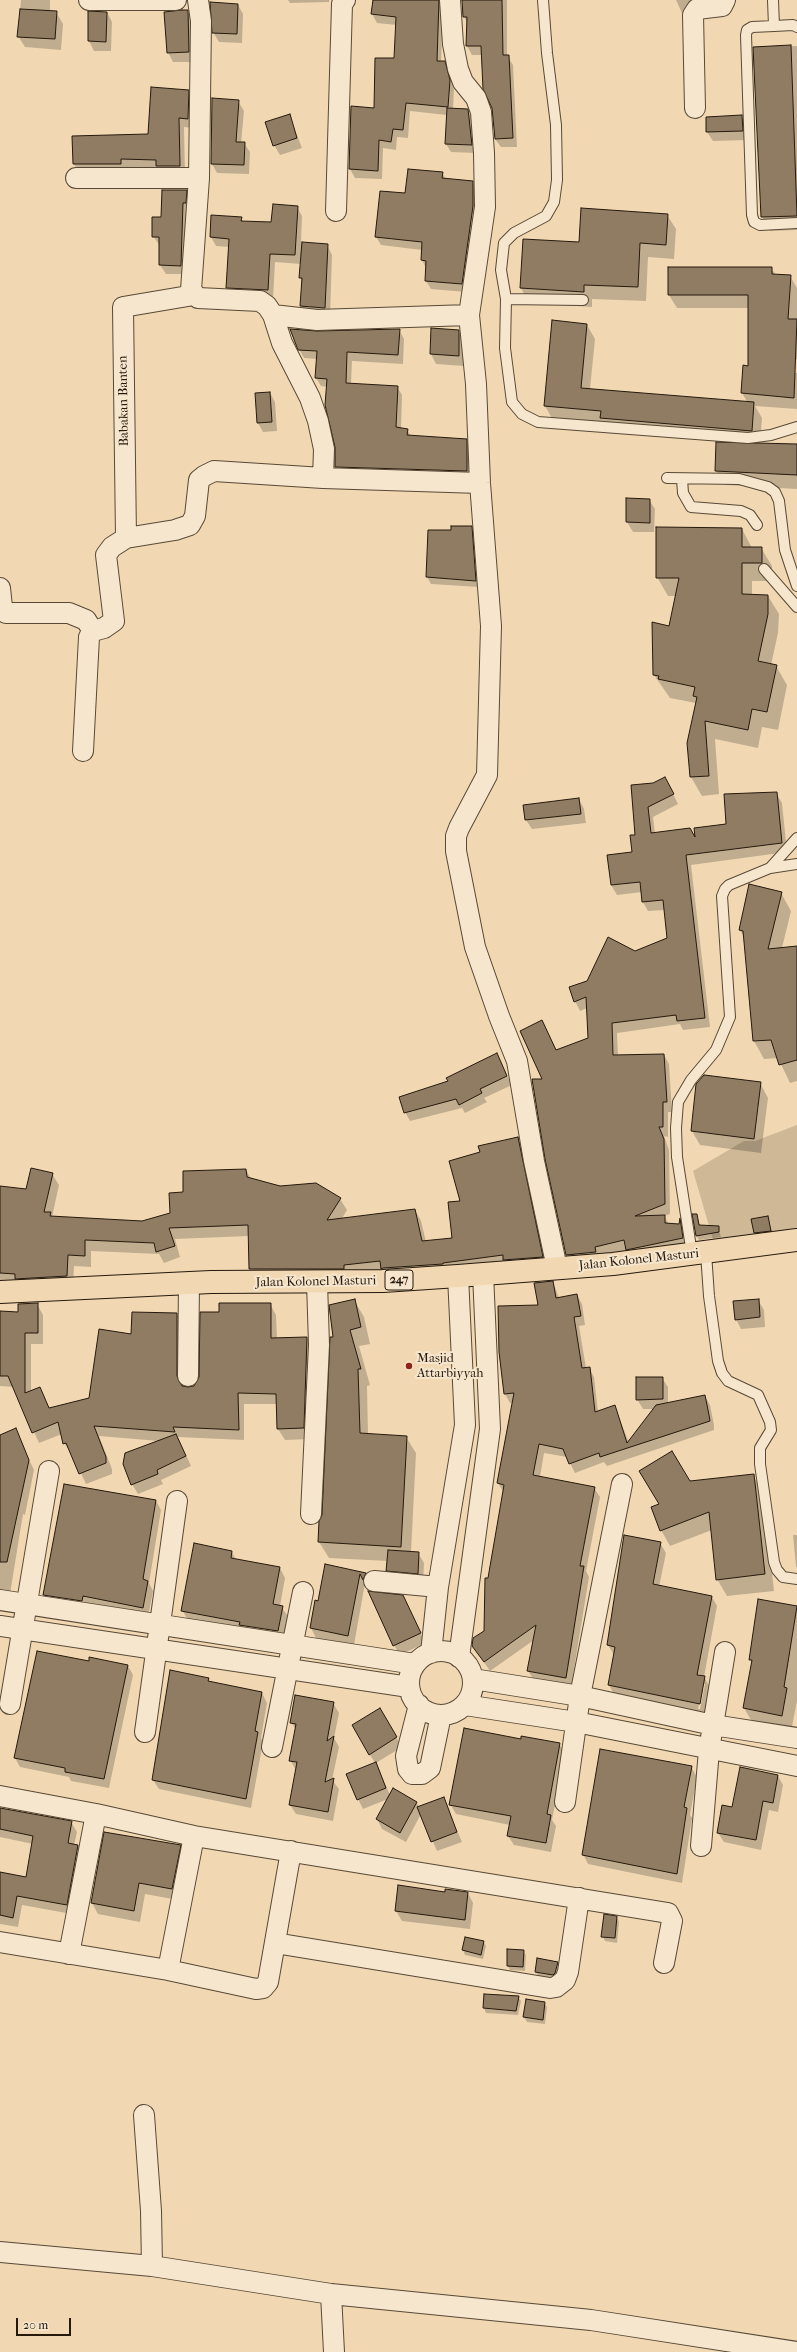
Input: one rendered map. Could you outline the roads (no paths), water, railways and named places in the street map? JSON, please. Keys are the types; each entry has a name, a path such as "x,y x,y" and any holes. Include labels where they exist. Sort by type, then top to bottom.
{"main road":[{"name":"Jalan Kolonel Masturi","path":"0,1292 189,1283 317,1282 458,1276 699,1254 797,1240"}],"street":[{"path":"89,0 176,0"},
{"path":"198,0 201,21 199,178 191,290 198,298 260,301 273,315 282,343 310,398 318,421 324,448 323,478"},
{"path":"336,211 342,4 345,0"},
{"path":"450,0 453,44 458,69 463,82 476,98 481,112 484,153 485,207 469,315 476,384 480,483 492,626 487,775 456,836 456,851 475,947 499,1016 518,1061 534,1161 557,1268"},
{"path":"696,108 693,14 697,9 722,6 725,0"},
{"path":"76,178 199,178"},
{"name":"Babakan Banten","path":"126,538 123,306 194,295"},
{"path":"273,315 317,320 469,315"},
{"path":"83,751 89,637 93,631 104,628 114,621 106,555 112,547 126,538 175,530 190,525 195,516 199,480 209,473 480,483"},
{"path":"0,588 2,607 6,613 69,613 86,620 93,631"},
{"path":"459,1657 490,1429 483,1274"},
{"path":"431,1653 438,1587 465,1425 458,1276"},
{"path":"311,1514 319,1345 317,1282"},
{"path":"188,1376 189,1283"},
{"path":"10,1704 49,1471"},
{"path":"565,1802 588,1698 622,1484"},
{"path":"145,1732 177,1501"},
{"path":"448,1525 477,1527"},
{"path":"374,1581 438,1587"},
{"path":"272,1747 304,1592"},
{"path":"0,1600 415,1664"},
{"path":"44,1632 48,1607"},
{"path":"0,1626 409,1687"},
{"path":"178,1652 182,1628"},
{"path":"308,1672 313,1648"},
{"path":"446,1652 459,1657 468,1667 473,1679 472,1695 465,1706 453,1713 441,1716 428,1713 418,1705 409,1687 410,1675 415,1664 421,1658 431,1653 446,1652"},
{"path":"701,1846 712,1725 725,1652"},
{"path":"473,1679 588,1698 712,1725 797,1738"},
{"path":"418,1705 406,1756 408,1769 412,1774 422,1774 430,1768 441,1716"},
{"path":"465,1706 583,1724 709,1750 797,1766"},
{"path":"0,1796 96,1814 194,1836 668,1913 672,1921 664,1963"},
{"path":"70,1954 96,1814"},
{"path":"168,1970 194,1836"},
{"path":"0,1942 168,1970 256,1989 263,1988 268,1982 276,1943 291,1851"},
{"path":"276,1943 556,1988 566,1980 579,1898"},
{"path":"144,2115 151,2211 152,2266"},
{"path":"0,2252 152,2266 332,2294 591,2320 708,2345 797,2352"},
{"path":"332,2294 334,2352"}],"lane":[{"path":"543,0 547,53 556,125 555,195 552,209 546,216 514,233 504,243 501,258 506,299 506,348 512,402 522,414 538,422 748,438 771,435 797,427"},
{"path":"773,0 774,26"},
{"path":"797,28 793,25 752,27 747,30 746,35 752,215 754,222 760,225 797,223"},
{"path":"506,299 583,300"},
{"path":"667,478 739,479 759,483 775,492 779,501 785,550 797,586"},
{"path":"682,479 683,493 691,507 741,511 750,515 757,525"},
{"path":"764,569 797,607"},
{"path":"770,868 797,838"},
{"path":"797,864 770,868 724,889 722,896 730,1017 716,1050 691,1080 678,1102 676,1128 677,1157 709,1296 718,1361 722,1373 728,1381 758,1395 770,1422 771,1430 760,1448 760,1464 774,1562 777,1570 783,1577 797,1579"}],"place":[{"name":"Masjid Attarbiyyah","path":"409,1366"}]}
